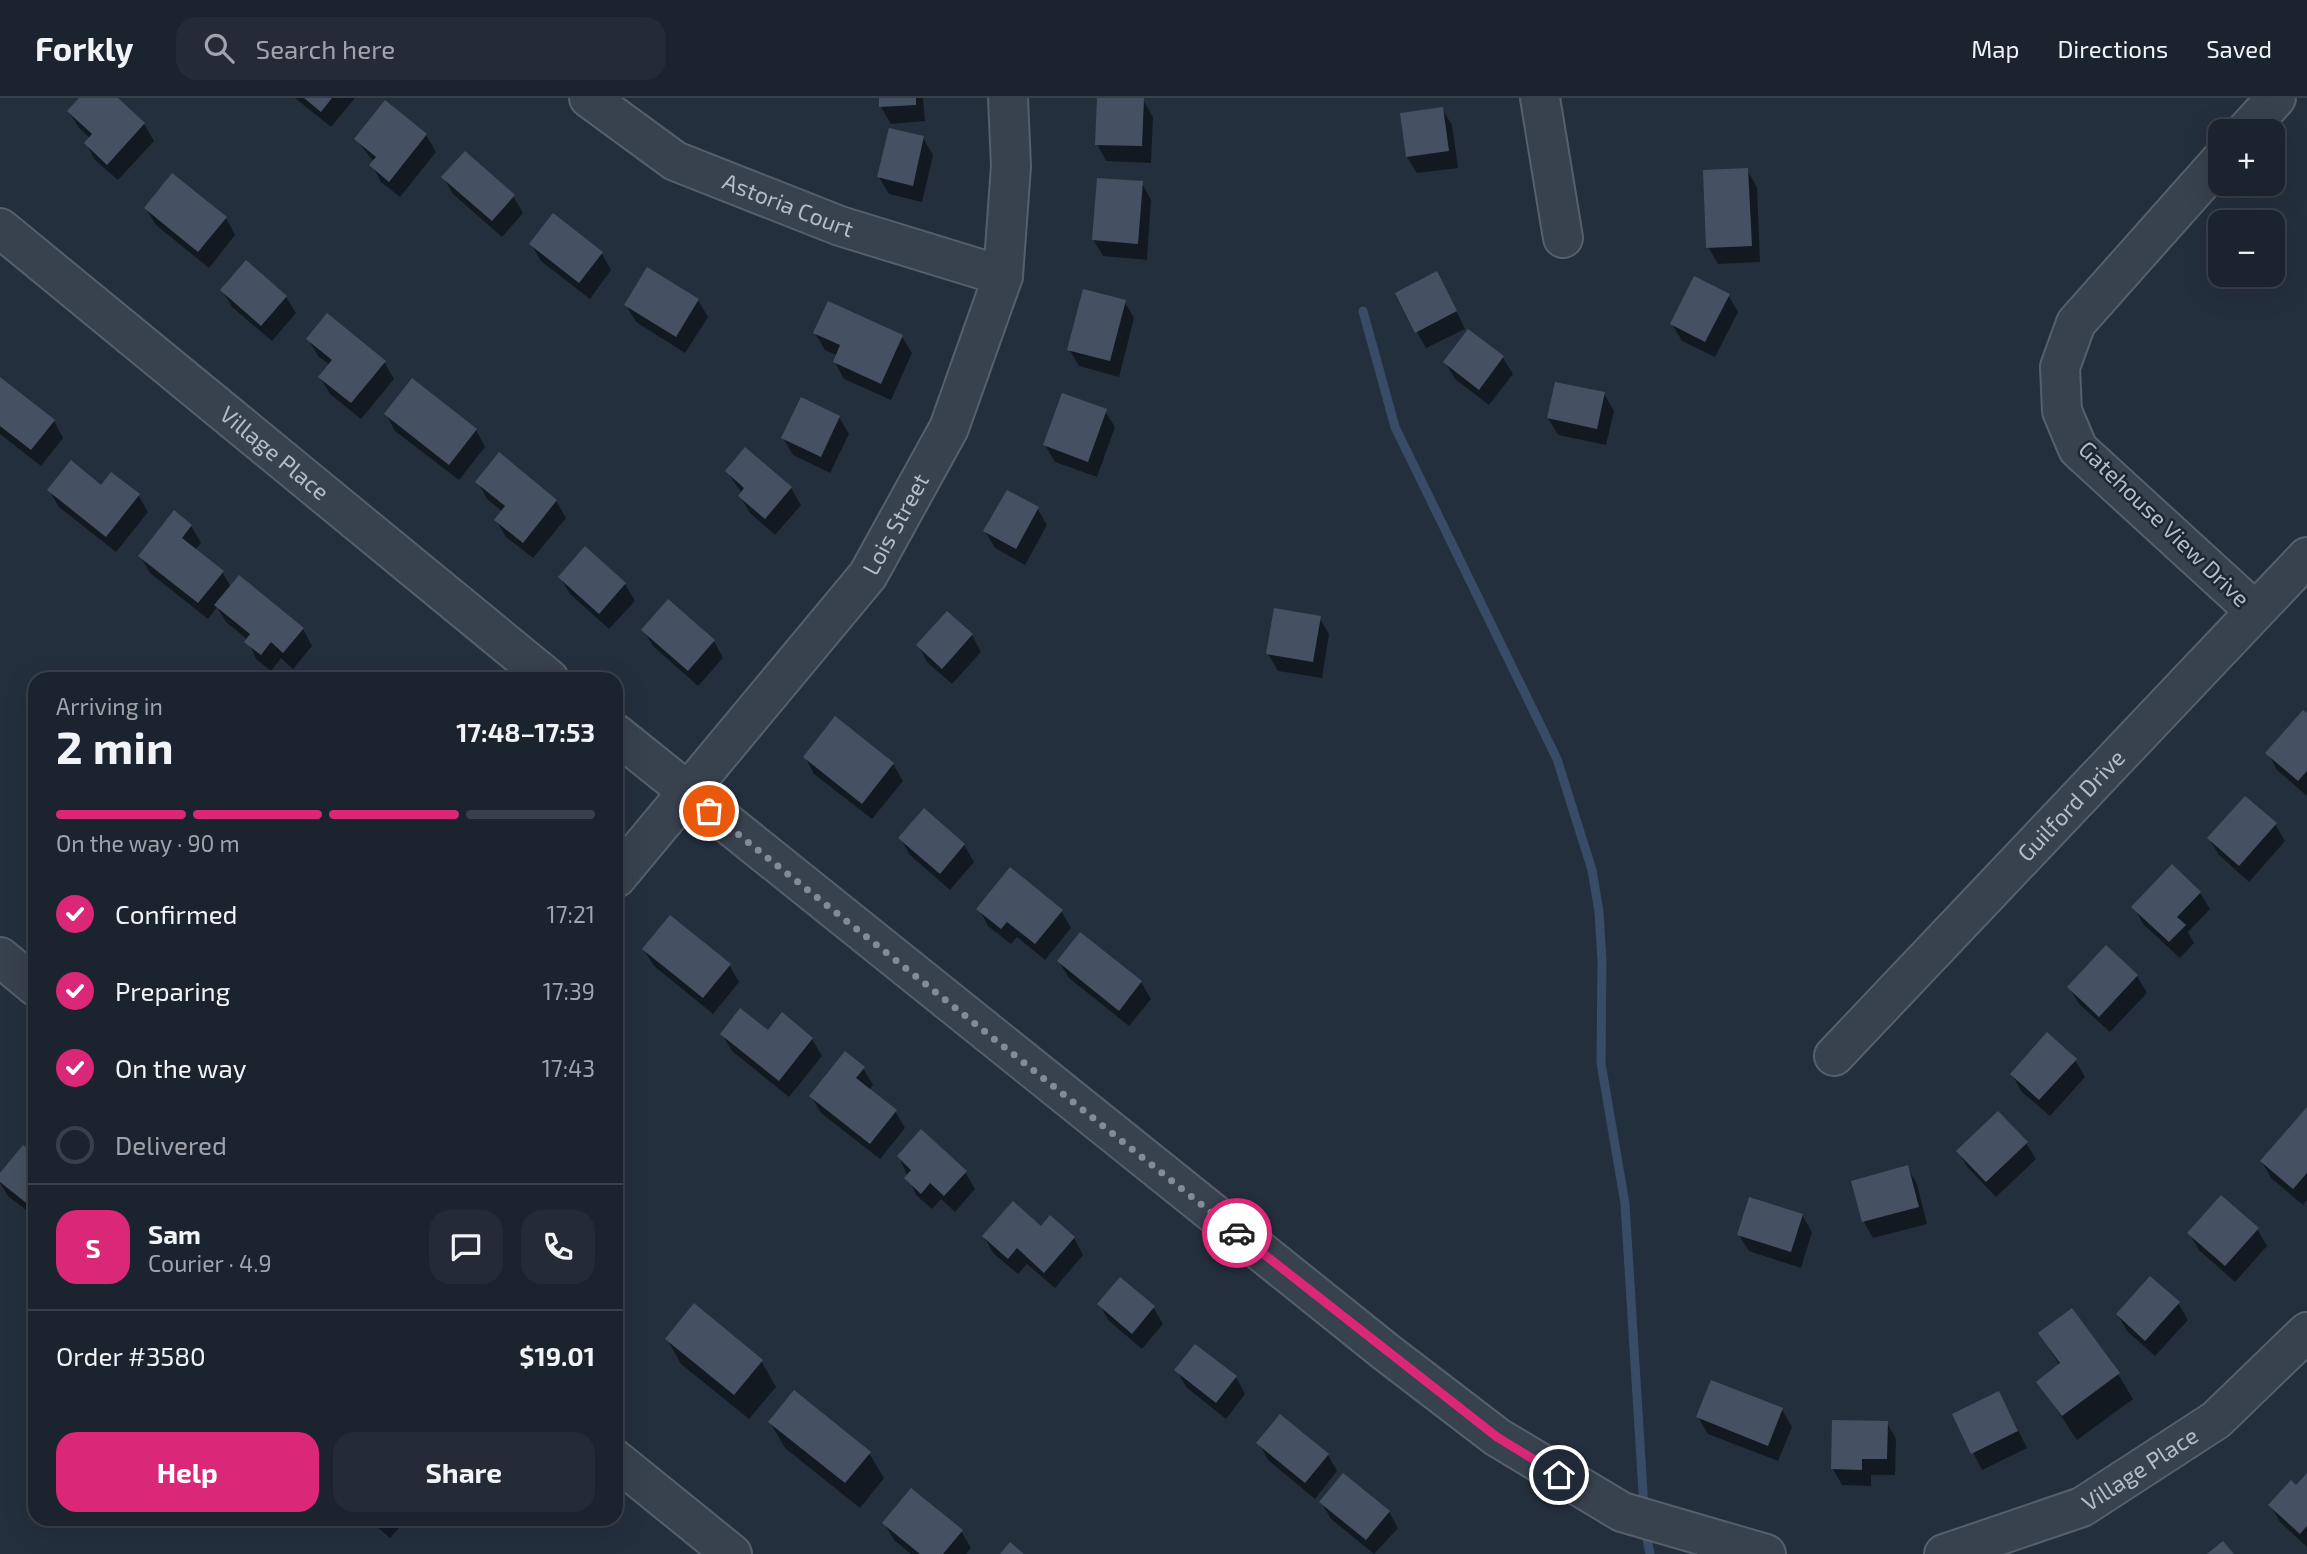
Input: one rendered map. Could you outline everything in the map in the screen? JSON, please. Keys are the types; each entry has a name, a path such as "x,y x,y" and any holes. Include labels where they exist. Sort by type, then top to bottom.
{"street":[{"name":"Astoria Court","path":"589,98 675,161 840,226 1003,276"},
{"name":"Lois Street","path":"623,870 868,575 949,428 1003,276 1011,166 1008,98"},
{"path":"1540,98 1563,238"},
{"name":"Gatehouse View Drive","path":"2208,175 2076,323 2060,367 2062,411 2078,449 2255,611"},
{"name":"Village Place","path":"0,228 540,672"},
{"name":"Guilford Drive","path":"1835,1056 2307,557"},
{"path":"623,740 1497,1437 1622,1512 1766,1554"},
{"path":"0,957 28,980"},
{"name":"Village Place","path":"1944,1554 2082,1507 2216,1420 2307,1332"},
{"path":"623,1466 732,1554"}],"building":[{"path":"79,98 118,98 145,123 107,165 84,143 92,134 67,111"},
{"path":"304,98 332,98 321,112"},
{"path":"879,98 916,98 916,105 879,107"},
{"path":"1097,98 1144,98 1142,146 1095,145"},
{"path":"385,100 427,134 389,182 369,165 376,157 354,139"},
{"path":"1443,107 1449,151 1406,157 1400,113"},
{"path":"889,128 924,136 913,186 877,177"},
{"path":"465,151 515,195 492,221 441,177"},
{"path":"1748,168 1752,246 1706,248 1703,170"},
{"path":"172,173 227,217 198,252 144,208"},
{"path":"1097,178 1143,181 1138,244 1092,240"},
{"path":"553,213 603,252 579,283 529,244"},
{"path":"246,260 287,296 261,326 220,290"},
{"path":"647,267 699,299 676,337 624,305"},
{"path":"1437,271 1457,311 1415,333 1395,293"},
{"path":"1694,276 1730,294 1705,342 1670,324"},
{"path":"1083,289 1126,300 1110,361 1067,350"},
{"path":"828,301 903,335 881,384 833,362 840,345 813,333"},
{"path":"327,313 386,361 351,403 318,377 332,360 306,339"},
{"path":"1468,329 1504,356 1479,390 1443,362"},
{"path":"0,377 55,420 31,450 0,426"},
{"path":"412,378 477,429 449,465 384,414"},
{"path":"1555,382 1605,392 1597,429 1547,418"},
{"path":"1062,393 1107,409 1088,462 1043,445"},
{"path":"801,397 840,416 821,457 781,438"},
{"path":"745,447 792,487 765,519 738,496 744,488 725,471"},
{"path":"499,452 557,500 523,543 494,520 505,506 475,482"},
{"path":"71,460 101,485 111,472 140,494 106,537 47,490"},
{"path":"1007,490 1039,507 1016,549 983,531"},
{"path":"174,510 192,525 182,538 224,571 198,603 138,556"},
{"path":"585,546 626,583 599,614 558,577"},
{"path":"239,575 304,628 283,653 271,642 261,655 244,642 250,634 214,605"},
{"path":"668,599 715,640 688,671 641,630"},
{"path":"1274,608 1321,616 1313,662 1266,654"},
{"path":"947,611 973,634 942,669 916,645"},
{"path":"2303,710 2307,713 2307,771 2298,781 2265,753"},
{"path":"835,716 894,763 862,804 803,757"},
{"path":"2245,796 2277,823 2239,866 2207,838"},
{"path":"924,808 965,844 940,874 898,838"},
{"path":"2172,864 2201,892 2177,917 2186,925 2169,942 2131,907"},
{"path":"1010,867 1063,910 1035,944 1007,922 1001,929 976,909"},
{"path":"670,915 731,964 703,998 642,949"},
{"path":"1080,932 1142,981 1119,1011 1057,961"},
{"path":"2106,945 2138,975 2099,1017 2067,987"},
{"path":"740,1008 768,1030 782,1012 813,1038 779,1081 720,1034"},
{"path":"2047,1032 2077,1059 2039,1100 2010,1074"},
{"path":"845,1051 865,1067 856,1078 897,1110 870,1144 809,1096"},
{"path":"2307,1107 2307,1173 2293,1189 2260,1161"},
{"path":"1998,1111 2028,1142 1986,1182 1956,1151"},
{"path":"921,1129 967,1171 944,1196 930,1183 921,1194 904,1178 911,1170 897,1156"},
{"path":"23,1145 28,1149 28,1204 0,1182 0,1173"},
{"path":"1908,1165 1919,1207 1862,1222 1851,1181"},
{"path":"2221,1195 2259,1228 2225,1266 2187,1233"},
{"path":"1749,1197 1803,1214 1791,1252 1737,1235"},
{"path":"1013,1201 1041,1226 1050,1215 1075,1237 1044,1273 1017,1248 1008,1259 982,1236"},
{"path":"2150,1276 2180,1302 2145,1341 2116,1314"},
{"path":"1120,1277 1155,1306 1132,1334 1097,1304"},
{"path":"694,1303 763,1360 734,1395 665,1339"},
{"path":"2072,1308 2120,1373 2062,1416 2036,1382 2060,1363 2038,1333"},
{"path":"1195,1344 1237,1376 1216,1403 1174,1370"},
{"path":"1711,1380 1783,1408 1768,1446 1696,1417"},
{"path":"794,1390 871,1452 845,1483 768,1422"},
{"path":"1999,1391 2018,1431 1971,1454 1952,1414"},
{"path":"1280,1414 1329,1454 1305,1483 1256,1443"},
{"path":"1832,1420 1888,1421 1887,1459 1862,1459 1862,1470 1831,1469"},
{"path":"1343,1473 1390,1511 1366,1540 1319,1502"},
{"path":"2307,1473 2307,1526 2300,1534 2268,1505 2291,1480 2296,1485"},
{"path":"911,1488 963,1530 943,1554 920,1554 882,1523"},
{"path":"2223,1541 2234,1554 2207,1554"},
{"path":"1010,1542 1024,1554 1000,1554"}],"waterway":[{"path":"1363,311 1395,427 1557,759 1592,870 1599,912 1602,961 1601,1063 1625,1204 1644,1508"},
{"path":"1645,1529 1650,1554"}],"way so far":[{"path":"709,811 1237,1233"}],"route":[{"path":"1237,1233 1497,1437 1559,1475"}]}
